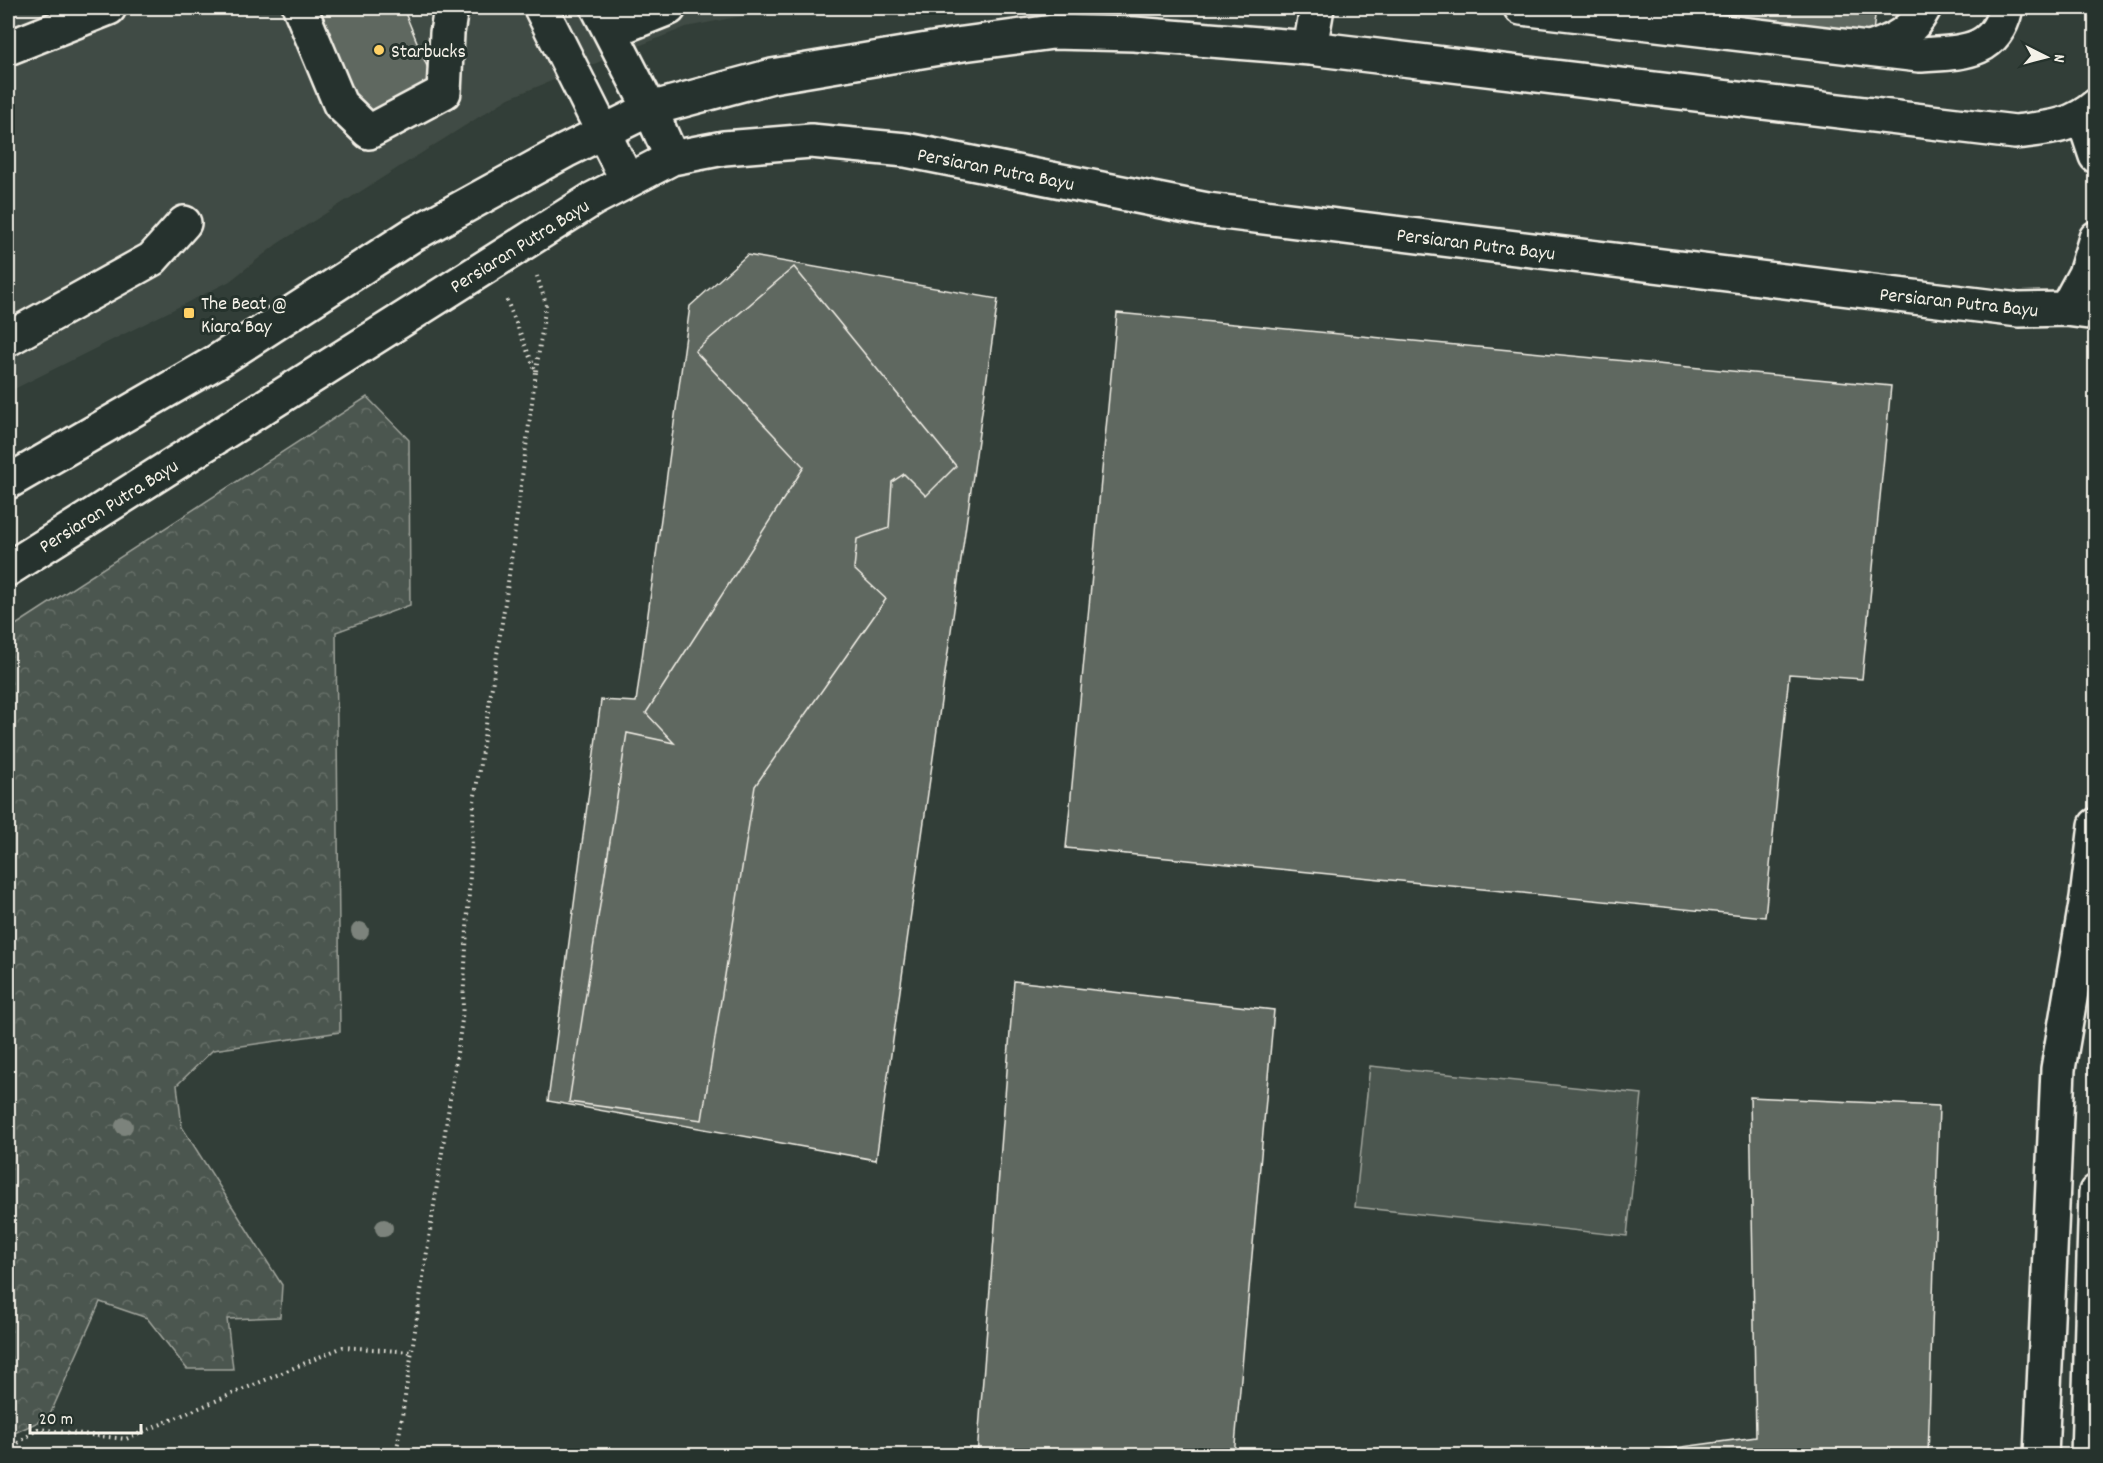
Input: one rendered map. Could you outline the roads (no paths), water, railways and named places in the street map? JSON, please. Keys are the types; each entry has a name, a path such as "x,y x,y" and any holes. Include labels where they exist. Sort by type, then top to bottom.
{"street":[{"path":"8,48 61,16 109,8"},
{"path":"300,8 340,104 369,132 444,92 447,33 451,8"},
{"path":"541,8 627,180"},
{"path":"669,8 605,19 672,158"},
{"path":"1310,48 1317,8"},
{"path":"1521,8 1919,55 1969,52 1991,39 2006,8"},
{"path":"1870,49 1892,41 1916,24 1924,8"},
{"path":"8,482 216,362 414,234 565,151 650,109 772,76 963,44 1053,32 1134,34 1310,48 2015,132 2056,128 2089,112 2096,156"},
{"name":"Persiaran Putra Bayu","path":"8,569 593,199 672,158 724,148 811,141 906,150 1207,210 2019,310 2081,311"},
{"path":"8,339 152,259 184,223"},
{"path":"2081,311 2085,274 2096,238"},
{"path":"2042,1455 2058,1069 2096,825"},
{"path":"2088,1455 2096,1192"}],"place":[{"name":"Starbucks","path":"379,50"},
{"name":"The Beat @ Kiara Bay","path":"189,313"}]}
